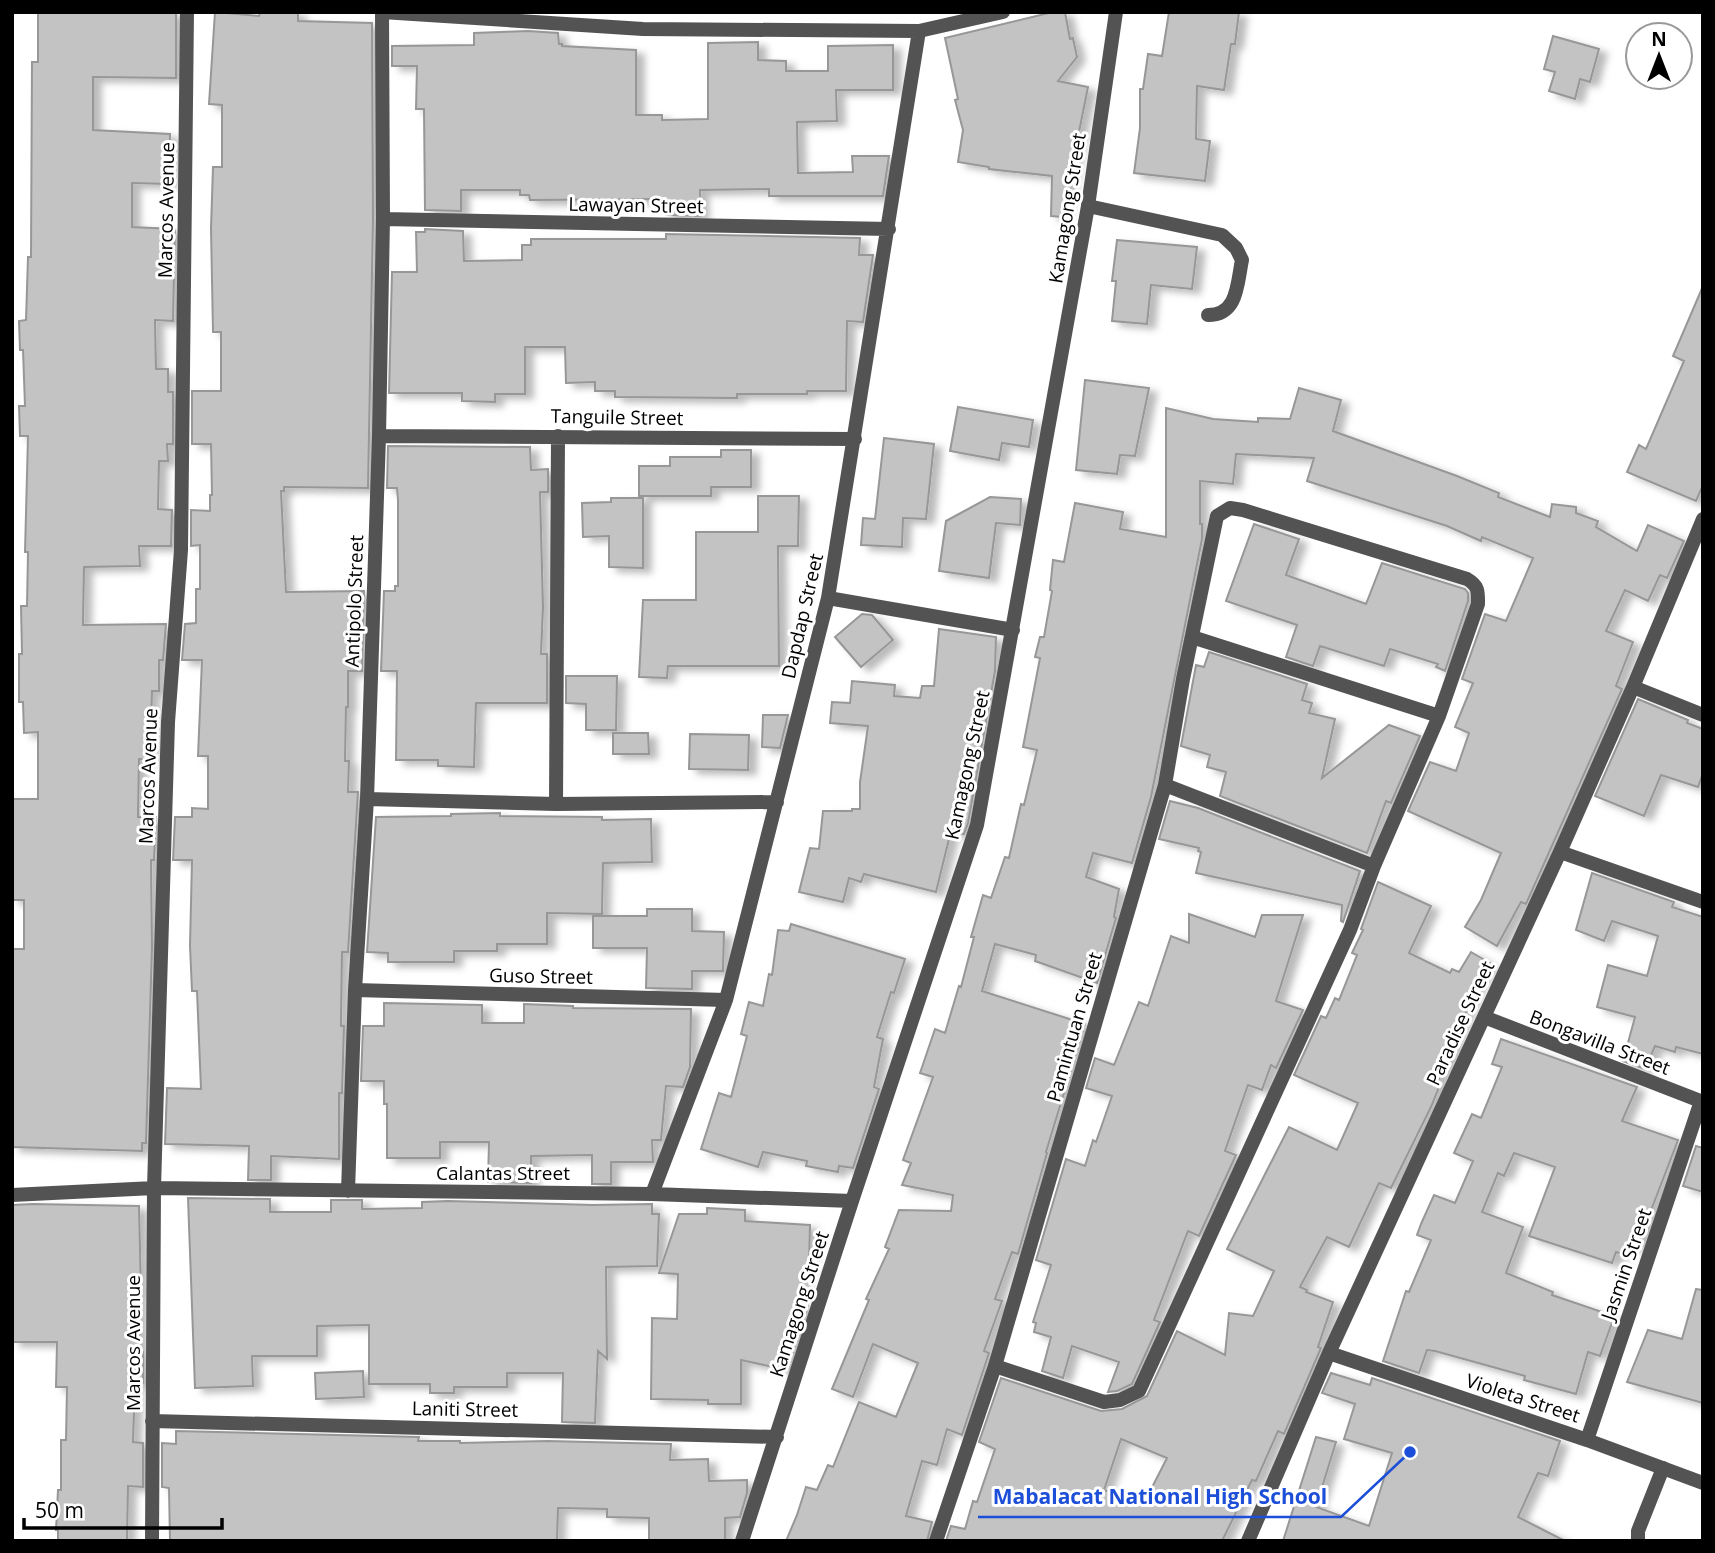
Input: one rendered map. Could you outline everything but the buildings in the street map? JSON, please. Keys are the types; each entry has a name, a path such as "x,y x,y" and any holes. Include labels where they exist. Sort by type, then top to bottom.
{"street":[{"name":"Marcos Avenue","path":"152,1541 154,1188 168,722 181,550 187,12"},
{"path":"382,12 643,29 919,31 1003,12"},
{"name":"Antipolo Street","path":"348,1191 379,436 383,219 382,12"},
{"name":"Kamagong Street","path":"742,1541 977,825 1088,206 1116,12"},
{"name":"Dapdap Street","path":"652,1194 726,1000 828,598 919,31"},
{"path":"1088,206 1222,235 1236,248 1242,260 1231,306 1220,315 1208,315"},
{"name":"Lawayan Street","path":"383,219 889,229"},
{"name":"Tanguile Street","path":"379,436 855,439"},
{"path":"556,804 558,436"},
{"name":"Pamintuan Street","path":"936,1541 995,1366 1165,785 1217,516 1230,508 1243,510 1467,579 1475,584 1478,604 1439,716"},
{"name":"Paradise Street","path":"1248,1541 1329,1353 1560,852 1701,528"},
{"path":"828,598 1013,630"},
{"path":"995,1366 1104,1402 1120,1401 1139,1391 1350,930 1374,866 1439,716 1192,636"},
{"path":"1633,688 1703,715"},
{"path":"1165,785 1374,866"},
{"path":"366,799 556,804 777,802"},
{"path":"1560,852 1703,902"},
{"name":"Guso Street","path":"355,990 726,1000"},
{"name":"Bongavilla Street","path":"1484,1017 1702,1101"},
{"name":"Jasmin Street","path":"1587,1440 1702,1101"},
{"name":"Calantas Street","path":"12,1195 154,1188 652,1194 852,1201"},
{"name":"Violeta Street","path":"1329,1353 1587,1440 1703,1483"},
{"name":"Laniti Street","path":"152,1421 776,1437"},
{"path":"1638,1541 1638,1531 1664,1468"}],"place":[{"name":"Mabalacat National High School","path":"1410,1452"}]}
